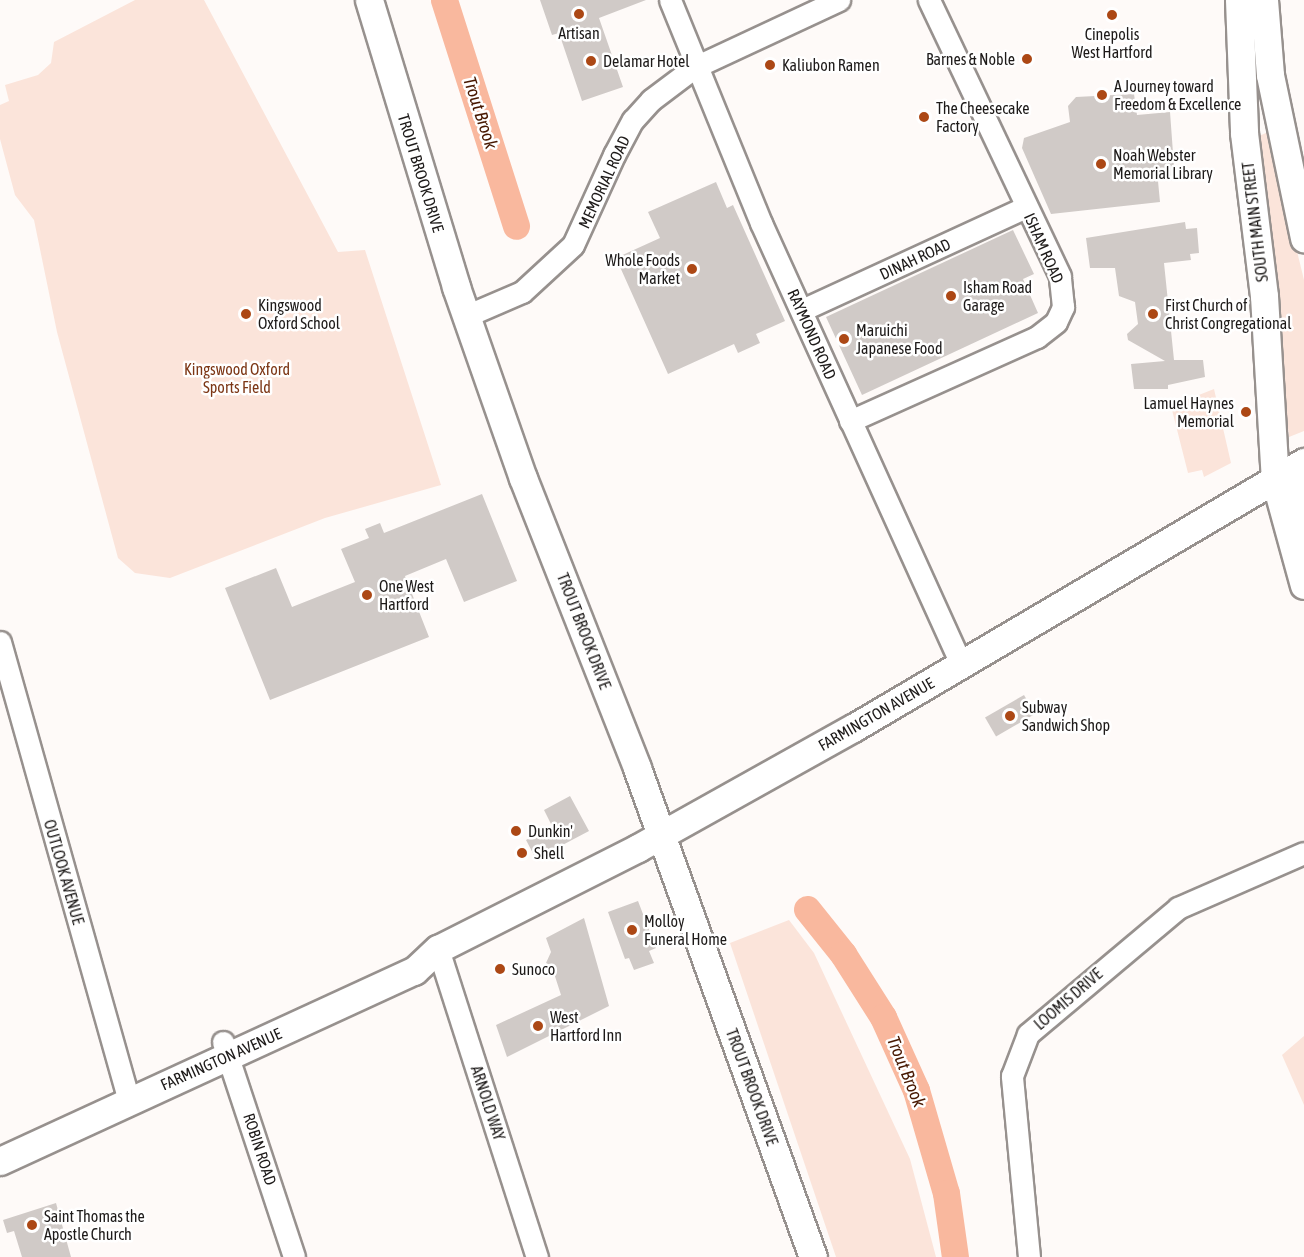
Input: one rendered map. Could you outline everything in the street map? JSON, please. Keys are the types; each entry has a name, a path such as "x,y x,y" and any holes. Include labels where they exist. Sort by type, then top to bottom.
{"main road":[{"name":"TROUT BROOK DRIVE","path":"369,0 466,316 523,478 661,836 813,1257"},
{"name":"SOUTH MAIN STREET","path":"1239,0 1244,133 1264,296 1275,480 1304,585"},
{"path":"1264,0 1270,75 1304,238"},
{"name":"FARMINGTON AVENUE","path":"0,1146 127,1094 272,1027 414,971 438,949 661,836 961,664 1304,462"},
{"path":"1275,480 1290,484 1300,497 1304,557"},
{"name":"FARMINGTON AVENUE","path":"0,1161 127,1094"}],"street":[{"name":"RAYMOND ROAD","path":"670,0 695,67 850,421 961,664"},
{"name":"MEMORIAL ROAD","path":"466,316 522,292 556,264 590,214 633,120 695,67 839,0"},
{"name":"ISHAM ROAD","path":"850,421 1037,337 1056,322 1063,307 1063,287 929,0"},
{"name":"DINAH ROAD","path":"802,310 1026,207"},
{"name":"OUTLOOK AVENUE","path":"0,642 127,1094"},
{"name":"LOOMIS DRIVE","path":"1029,1257 1012,1076 1028,1034 1178,908 1304,854"},
{"name":"ARNOLD WAY","path":"438,949 537,1257"},
{"name":"ROBIN ROAD","path":"226,1049 294,1257"}],"green space":[{"name":"Kingswood Oxford Sports Field","path":"135,0 204,0 338,252 365,250 441,485 325,518 170,578 135,573 118,558 57,332 34,220 15,195 0,139 0,105 9,101 5,85 38,75 51,63 54,42"},
{"path":"1268,132 1304,280 1304,431 1289,437 1256,153 1257,137"},
{"path":"1214,389 1231,463 1204,477 1202,470 1188,473 1171,406"},
{"path":"789,920 814,953 910,1159 936,1257 836,1257 730,943"},
{"path":"1304,1036 1304,1105 1282,1055"}],"building":[{"name":"Delamar Hotel","path":"540,0 646,0 599,18 623,87 582,101 559,33 552,35"},
{"name":"Noah Webster Memorial Library","path":"1134,94 1137,115 1170,112 1175,180 1158,181 1160,202 1051,214 1022,148 1024,138 1070,122 1068,106 1076,97"},
{"name":"Whole Foods Market","path":"716,182 727,208 733,205 785,321 756,334 760,343 738,353 734,344 668,374 616,258 660,238 648,212"},
{"name":"First Church of Christ Congregational","path":"1185,222 1186,229 1197,228 1199,253 1190,254 1191,260 1164,263 1174,360 1203,360 1205,377 1168,385 1168,389 1134,389 1131,364 1165,361 1128,340 1127,334 1138,324 1135,302 1119,296 1115,268 1090,268 1086,238"},
{"name":"Isham Road Garage","path":"1013,230 1034,274 1023,279 1038,313 862,395 826,317"},
{"name":"One West Hartford","path":"482,494 517,581 464,602 446,559 405,576 429,637 270,700 225,588 276,568 292,607 355,582 341,549 369,538 365,529 380,523 384,533"},
{"name":"Subway Sandwich Shop","path":"1024,695 1035,714 996,737 985,718"},
{"name":"Shell","path":"570,796 589,831 536,859 526,840 552,826 544,810"},
{"name":"Molloy Funeral Home","path":"638,901 656,948 649,951 654,963 634,970 629,958 625,959 608,912"},
{"name":"West Hartford Inn","path":"584,918 609,1006 507,1057 496,1025 561,995 552,967 546,963 551,952 546,938"},
{"name":"Saint Thomas the Apostle Church","path":"56,1203 71,1257 22,1257 14,1231 7,1233 3,1220"}],"waterway":[{"name":"Trout Brook","path":"444,0 516,226"},
{"name":"Trout Brook","path":"807,909 843,954 883,1017 916,1090 946,1193 955,1257"}],"place":[{"name":"Artisan","path":"579,14"},
{"name":"Cinepolis West Hartford","path":"1112,15"},
{"name":"Barnes & Noble","path":"1027,59"},
{"name":"Delamar Hotel","path":"591,61"},
{"name":"Kaliubon Ramen","path":"770,65"},
{"name":"A Journey toward Freedom & Excellence","path":"1102,95"},
{"name":"The Cheesecake Factory","path":"924,117"},
{"name":"Noah Webster Memorial Library","path":"1101,164"},
{"name":"Whole Foods Market","path":"692,269"},
{"name":"Isham Road Garage","path":"951,296"},
{"name":"Kingswood Oxford School","path":"246,314"},
{"name":"First Church of Christ Congregational","path":"1153,314"},
{"name":"Maruichi Japanese Food","path":"844,339"},
{"name":"Lamuel Haynes Memorial","path":"1246,412"},
{"name":"One West Hartford","path":"367,595"},
{"name":"Subway Sandwich Shop","path":"1010,716"},
{"name":"Dunkin'","path":"516,831"},
{"name":"Shell","path":"522,853"},
{"name":"Molloy Funeral Home","path":"632,930"},
{"name":"Sunoco","path":"500,969"},
{"name":"West Hartford Inn","path":"538,1026"},
{"name":"Saint Thomas the Apostle Church","path":"32,1225"}]}
